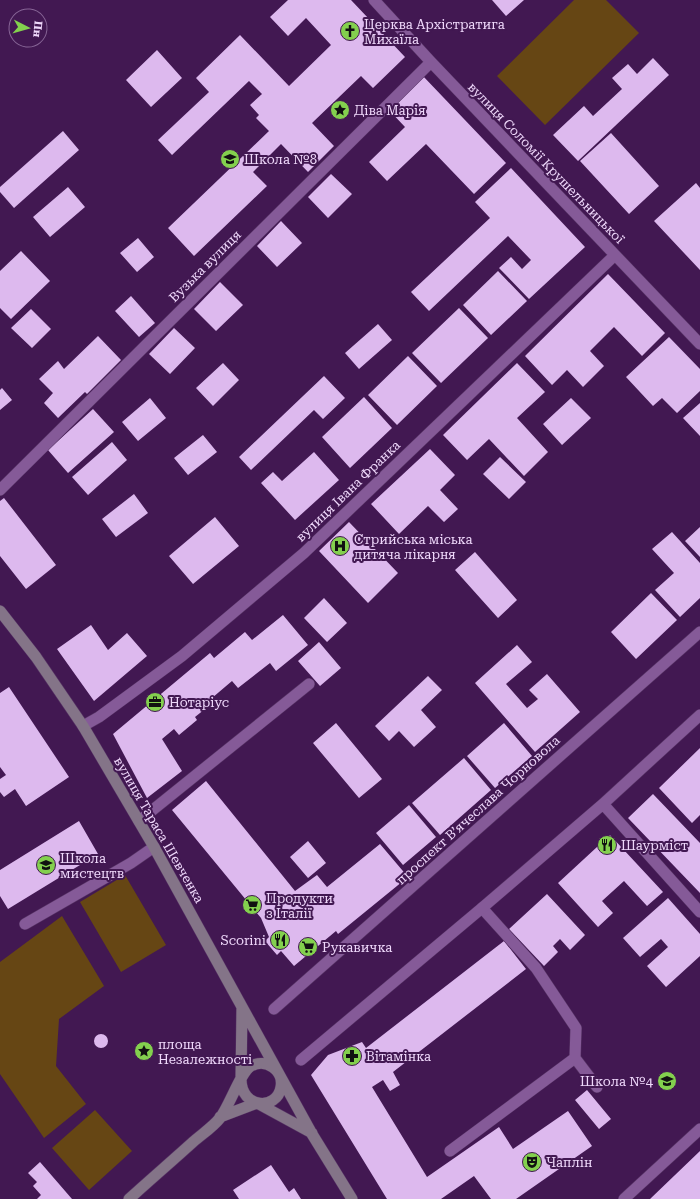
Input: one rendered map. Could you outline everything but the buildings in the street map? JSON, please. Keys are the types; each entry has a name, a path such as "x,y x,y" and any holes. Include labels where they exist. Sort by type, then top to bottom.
{"main road":[{"name":"вулиця Тараса Шевченка","path":"0,611 36,657 83,726 154,847 312,1134 352,1199"},
{"path":"242,1007 241,1087 244,1094 250,1100 312,1134"},
{"path":"129,1199 220,1117 244,1072 250,1066 257,1063 265,1063 272,1066 278,1072"},
{"name":"вулиця Тараса Шевченка","path":"257,1103 265,1103 278,1095 281,1087 281,1079 278,1072"},
{"path":"220,1117 257,1103"}],"street":[{"name":"вулиця Соломії Крушельницької","path":"374,0 430,62 700,344"},
{"name":"Вузька вулиця","path":"0,490 430,62"},
{"name":"вулиця Івана Франка","path":"83,726 99,717 182,656 304,553 615,255"},
{"name":"проспект Вʼячеслава Чорновола","path":"274,1009 700,632"},
{"path":"139,821 309,684"},
{"path":"301,1060 603,804 700,715"},
{"path":"603,804 700,910"},
{"path":"25,924 131,863 154,847"},
{"path":"482,908 536,968 576,1028 575,1058 597,1087"},
{"path":"450,1151 575,1058"},
{"path":"624,1199 700,1129"}],"shaded area":[{"path":"574,0 606,0 639,33 545,125 497,76"},
{"path":"125,875 166,945 121,972 80,902"},
{"path":"62,916 104,986 59,1019 56,1066 86,1104 44,1138 0,1074 0,962"},
{"path":"95,1110 132,1151 89,1190 52,1148"}],"place":[{"name":"Церква Архістратига Михаїла","path":"350,31"},
{"name":"Діва Марія","path":"340,110"},
{"name":"Школа №8","path":"230,159"},
{"name":"Стрийська міська дитяча лікарня","path":"340,546"},
{"name":"Нотаріус","path":"155,702"},
{"name":"Шаурміст","path":"607,845"},
{"name":"Школа мистецтв","path":"46,865"},
{"name":"Продукти з Італії","path":"252,905"},
{"name":"Scorini","path":"280,940"},
{"name":"Рукавичка","path":"308,947"},
{"name":"площа Незалежності","path":"144,1051"},
{"name":"Вітамінка","path":"352,1056"},
{"name":"Школа №4","path":"667,1081"},
{"name":"Чаплін","path":"532,1162"}]}
